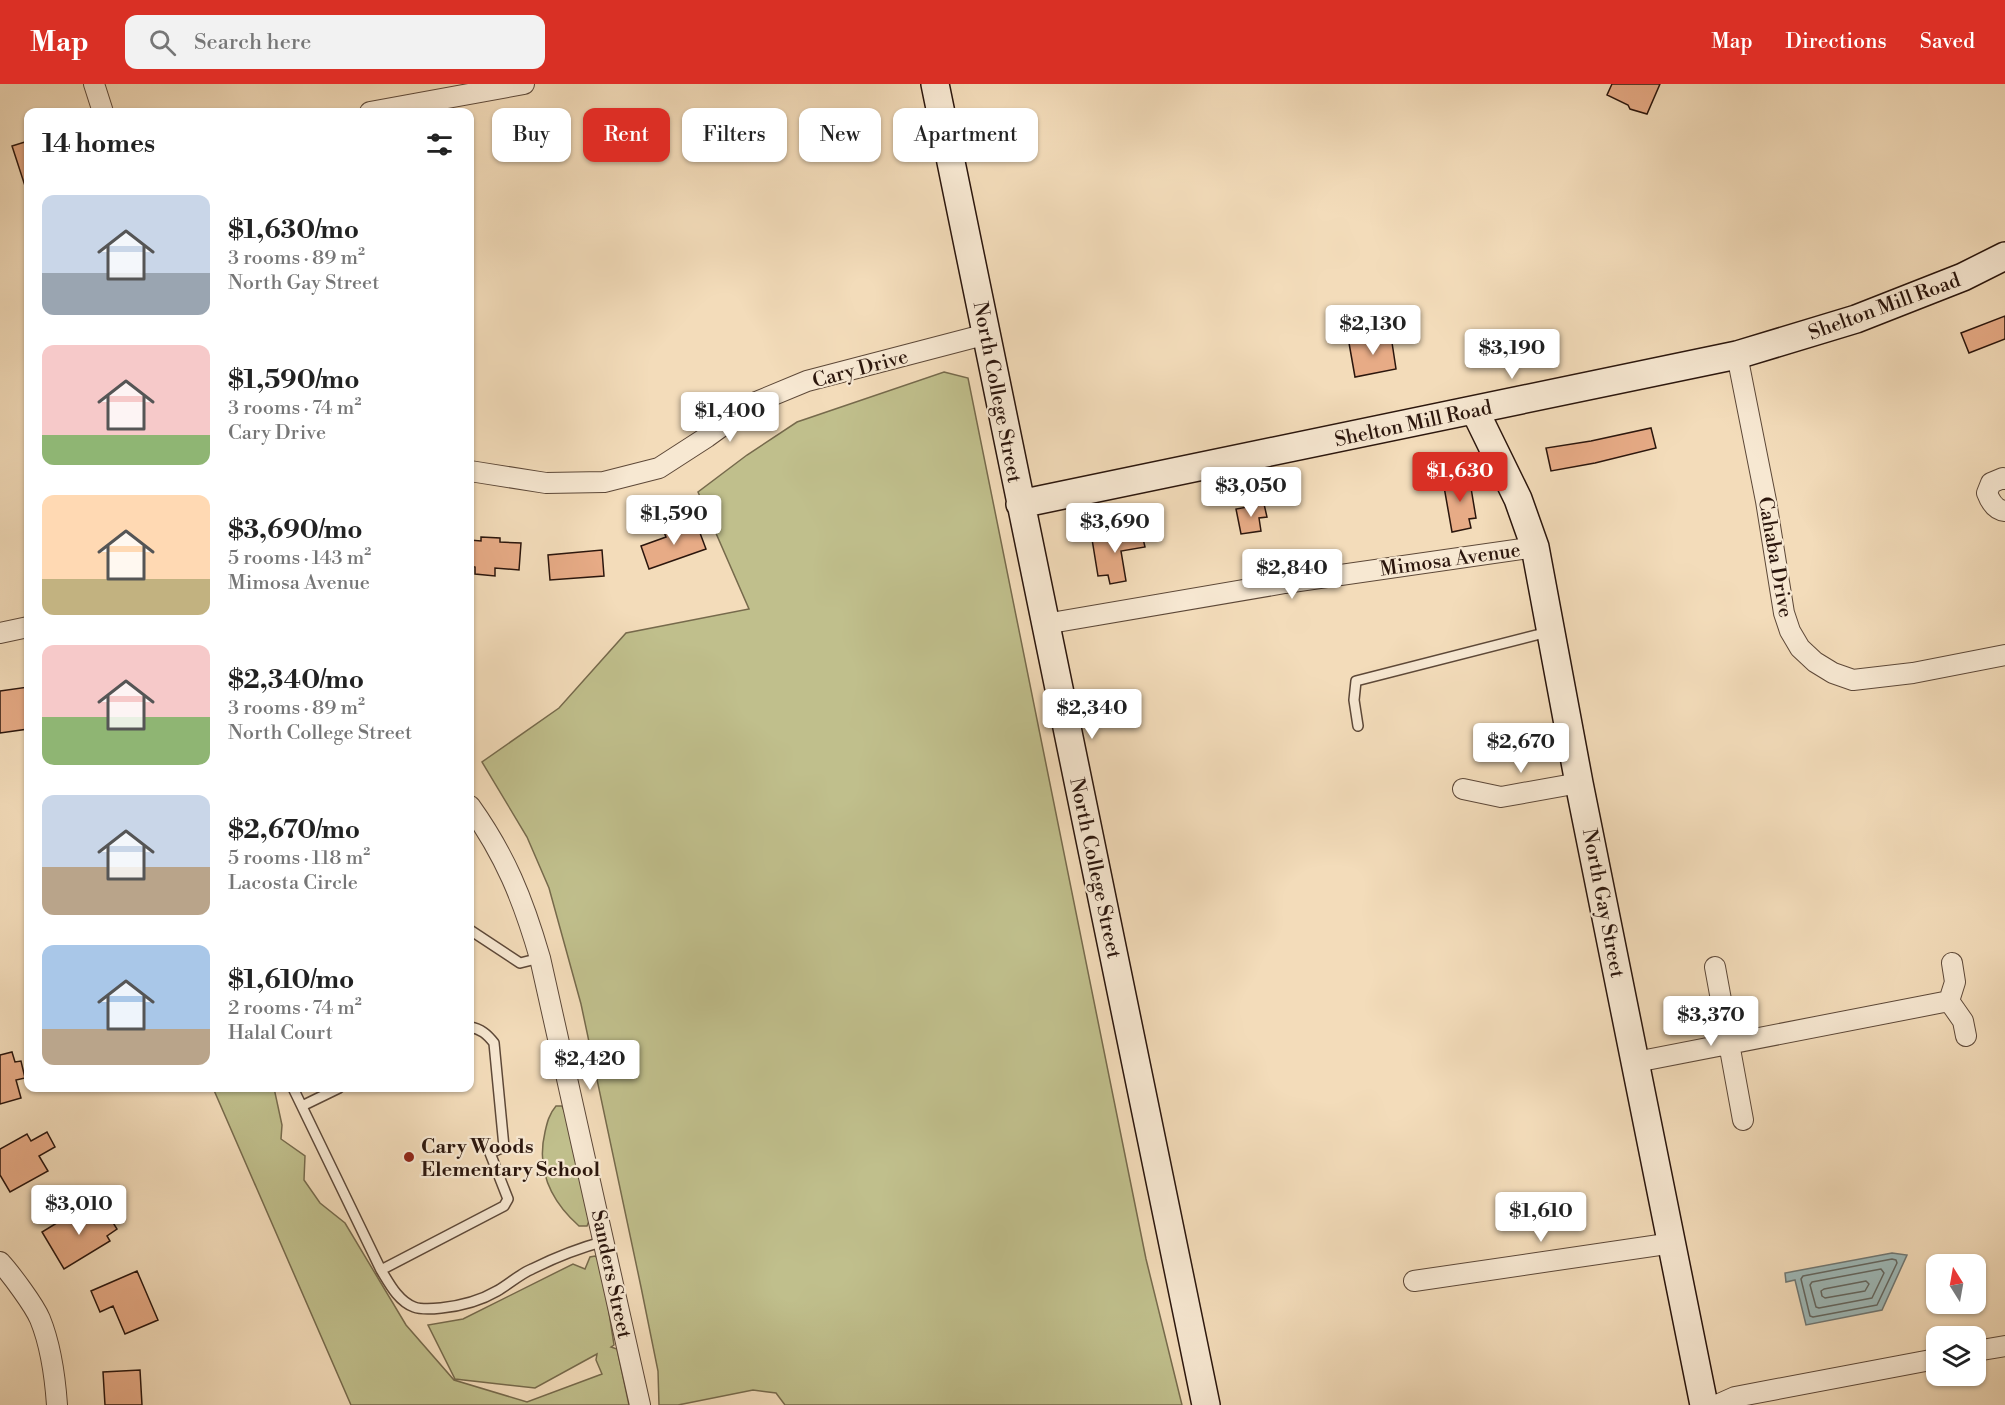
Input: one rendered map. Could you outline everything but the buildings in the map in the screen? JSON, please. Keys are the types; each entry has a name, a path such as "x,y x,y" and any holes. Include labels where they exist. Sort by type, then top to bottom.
{"street":[{"path":"94,84 102,108"},
{"path":"392,108 524,84"},
{"name":"North College Street","path":"935,84 1206,1405"},
{"name":"Shelton Mill Road","path":"1020,504 1737,356 1856,319 1964,277 2005,256"},
{"name":"Cary Drive","path":"474,472 546,483 604,482 658,468 754,403 807,381 987,334"},
{"name":"Cahaba Drive","path":"1737,356 1766,501 1784,613 1790,631 1800,648 1815,662 1833,673 1852,680 1913,673 2005,655"},
{"name":"North Gay Street","path":"1475,411 1518,499 1535,547 1579,783 1704,1405"},
{"path":"2005,479 1991,483 1987,493 1991,503 2001,511 2005,511"},
{"name":"Mimosa Avenue","path":"1045,624 1285,582 1535,547"},
{"path":"0,633 24,628"},
{"path":"1463,789 1501,797 1579,783"},
{"name":"Sanders Street","path":"474,812 512,875 527,912 540,958 640,1405"},
{"path":"1949,1001 1955,982 1952,963"},
{"path":"1715,967 1743,1120"},
{"path":"1636,1062 1949,1001"},
{"path":"1949,1001 1963,1022 1966,1036"},
{"path":"1414,1281 1673,1243"},
{"path":"0,1262 40,1318 54,1372 57,1405"},
{"path":"1986,1349 2005,1346"},
{"path":"1717,1405 1735,1397 1926,1361"}],"lane":[{"path":"1358,726 1354,700 1356,681 1550,631"},
{"path":"474,933 520,963 540,958"},
{"path":"381,1270 504,1206 508,1199 490,1153 504,1147 494,1044 488,1035 474,1028"},
{"path":"295,1092 381,1270 404,1302 415,1308 458,1306 495,1292 529,1270 571,1250 605,1241"},
{"path":"302,1106 331,1092"}],"shaded area":[{"path":"944,372 968,378 1146,1259 1182,1405 785,1405 776,1393 753,1390 678,1405 659,1405 658,1371 581,1004 549,888 527,837 482,762 559,708 626,633 749,609 698,492 747,455 797,422"},
{"path":"215,1092 275,1092 282,1125 281,1139 305,1156 304,1180 320,1203 345,1223 406,1325 454,1380 527,1402 602,1374 596,1360 597,1354 535,1388 455,1379 428,1325 463,1319 573,1264 585,1269 590,1257 595,1256 601,1261 614,1345 611,1347 617,1349 629,1405 351,1405"},
{"path":"556,1106 562,1106 569,1122 589,1221 587,1226 579,1226 561,1206 544,1172 545,1132 550,1115"}],"water":[{"path":"1892,1253 1907,1255 1882,1310 1806,1325 1795,1280 1786,1282 1785,1273"}],"place":[{"name":"Cary Woods Elementary School","path":"409,1157"}]}
